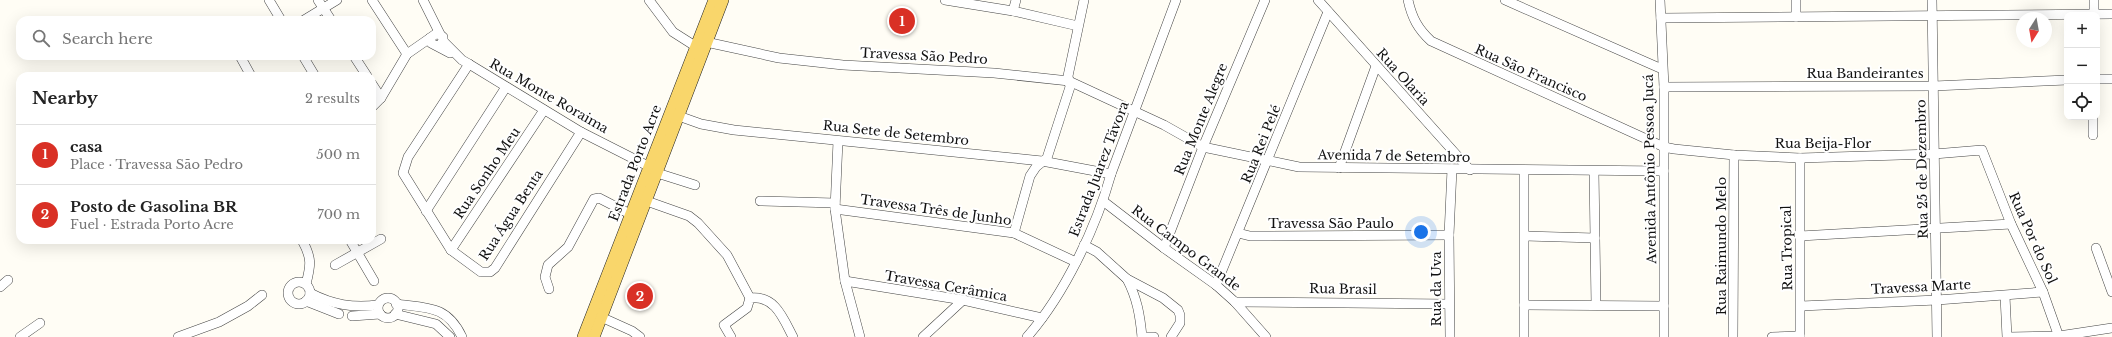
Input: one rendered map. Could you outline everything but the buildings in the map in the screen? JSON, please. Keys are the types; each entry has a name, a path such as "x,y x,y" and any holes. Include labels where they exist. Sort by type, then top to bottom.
{"main road":[{"name":"Estrada Porto Acre","path":"583,337 630,214 658,173 695,46 714,0"},
{"name":"Estrada Porto Acre","path":"594,337 641,199 648,166 674,115 723,0"}],"street":[{"path":"268,0 278,16"},
{"path":"308,16 321,4 337,0"},
{"path":"372,0 407,54"},
{"path":"376,103 381,98 407,54 420,44 436,39 436,24 423,0"},
{"path":"649,0 672,32 695,46"},
{"path":"945,0 968,1 1078,26"},
{"path":"1013,11 1016,0"},
{"path":"1014,233 1030,176 1048,154 1070,88 1068,76 1084,0"},
{"name":"Estrada Juarez Távora","path":"1028,337 1042,318 1076,262 1084,245 1103,201 1111,174 1176,0"},
{"name":"Rua Monte Alegre","path":"1164,248 1203,147 1265,0"},
{"name":"Rua Olaria","path":"1318,0 1470,170"},
{"name":"Rua São Francisco","path":"1408,0 1418,29 1431,41 1664,147"},
{"path":"1505,0 1662,69"},
{"name":"Avenida Antônio Pessoa Jucá","path":"1660,0 1664,87 1664,337"},
{"path":"1796,0 1796,17"},
{"name":"Rua 25 de Dezembro","path":"1932,0 1931,15 1934,86 1937,337"},
{"path":"2094,0 2094,12"},
{"path":"321,4 328,16"},
{"name":"Rua Rei Pelé","path":"1216,285 1328,12"},
{"path":"2100,15 2112,14"},
{"path":"1660,18 2064,15"},
{"name":"Rua Monte Roraima","path":"436,39 466,62 580,132 648,166"},
{"name":"Travessa São Pedro","path":"706,42 771,57 844,66 994,72 1069,81 1134,112"},
{"path":"242,60 249,72"},
{"path":"305,60 313,72"},
{"path":"357,60 364,72"},
{"name":"Rua Água Benta","path":"466,62 404,164 403,172 451,250 481,272 490,272 495,268 580,132"},
{"path":"1339,168 1376,66"},
{"path":"2100,79 2112,79"},
{"name":"Rua Bandeirantes","path":"1664,87 1934,86 2064,80"},
{"path":"426,211 506,87"},
{"path":"376,90 381,98"},
{"name":"Rua Sonho Meu","path":"451,250 544,110"},
{"name":"Avenida 7 de Setembro","path":"1134,112 1164,125 1203,147 1298,167 1664,171"},
{"name":"Rua Sete de Setembro","path":"674,115 701,124 734,130 1042,161 1111,174"},
{"path":"2093,120 2093,135"},
{"path":"838,141 835,206 845,281 860,337"},
{"name":"Rua Beija-Flor","path":"1664,147 1734,155 1800,158 1934,154 1982,150"},
{"name":"Rua Por do Sol","path":"1982,150 2011,224 2043,292 2059,337"},
{"name":"Rua Raimundo Melo","path":"1733,337 1734,155"},
{"name":"Rua Tropical","path":"1800,158 1800,336"},
{"name":"Rua da Uva","path":"1450,337 1449,235 1452,169"},
{"path":"1524,170 1524,337"},
{"path":"1594,171 1596,305"},
{"path":"658,173 695,185"},
{"path":"549,290 545,277 548,264 568,247 594,199 599,198 630,214"},
{"path":"641,199 689,216 698,223 727,255 750,298 747,308 724,325 731,337"},
{"name":"Travessa Três de Junho","path":"760,201 835,206 1014,233 1076,262"},
{"name":"Rua Campo Grande","path":"1103,201 1164,248 1216,285 1236,302 1266,337"},
{"path":"1800,236 2011,224"},
{"name":"Travessa São Paulo","path":"1238,233 1250,236 1449,235"},
{"path":"1525,236 1595,238"},
{"path":"376,242 381,239"},
{"path":"304,244 311,260 305,280 308,297"},
{"path":"352,244 374,281"},
{"path":"336,265 372,244"},
{"path":"1084,245 1097,252 1127,279 1163,298 1178,310 1180,315 1180,323 1171,337 1165,337"},
{"path":"2096,248 2112,292"},
{"path":"1127,279 1135,294 1140,312 1142,337 1154,337"},
{"path":"0,287 8,280"},
{"path":"305,280 291,286 289,296 296,303 308,297 345,306 379,309 387,318 395,314 436,324 450,337"},
{"name":"Travessa Cerâmica","path":"845,281 963,300 1042,318"},
{"name":"Travessa Marte","path":"1801,306 1936,300 2043,292"},
{"path":"178,337 219,322 248,306 262,295"},
{"path":"2005,296 2008,337 2059,337 2112,328"},
{"path":"308,297 339,314"},
{"path":"750,298 765,299 776,306 793,337"},
{"path":"352,316 379,309 385,299 393,300 396,304 439,310 454,323 462,337"},
{"path":"923,337 963,300"},
{"name":"Rua Brasil","path":"1236,302 1449,304"},
{"path":"395,314 396,304"},
{"path":"1524,305 1664,306"},
{"path":"419,320 421,307"},
{"path":"436,324 439,310"},
{"path":"601,317 632,331 640,337"},
{"path":"20,337 40,323"},
{"path":"1772,337 1800,336"}],"place":[{"name":"casa","path":"902,21"},
{"name":"Posto de Gasolina BR","path":"640,296"}]}
